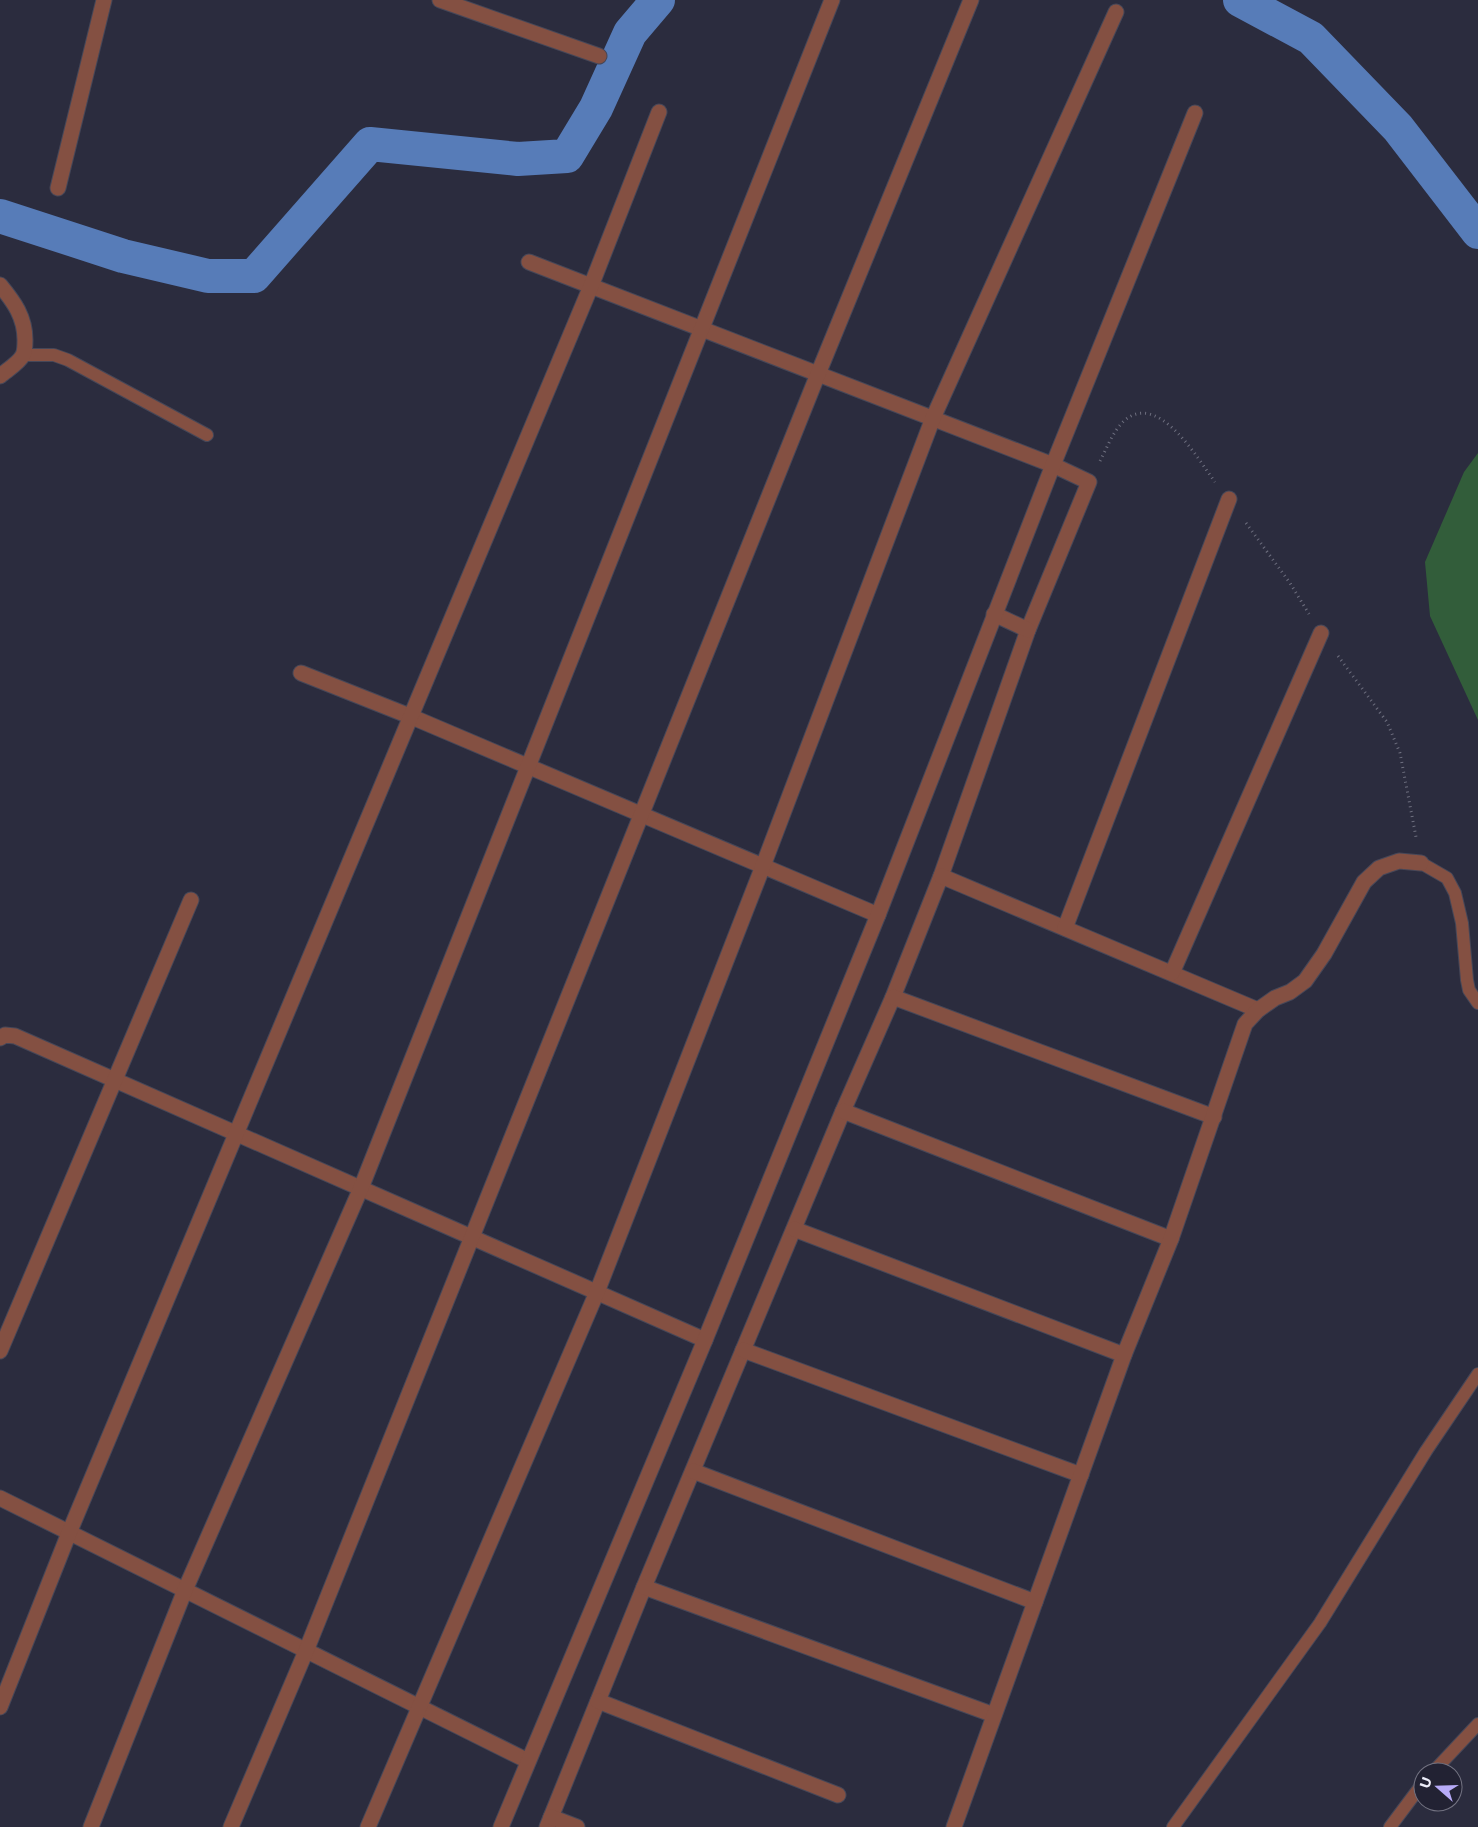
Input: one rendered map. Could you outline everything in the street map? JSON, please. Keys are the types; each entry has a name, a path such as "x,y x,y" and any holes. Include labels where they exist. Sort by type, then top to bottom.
{"street":[{"path":"58,188 104,0"},
{"path":"440,0 599,56"},
{"path":"91,1827 185,1590 361,1188 832,0"},
{"path":"231,1827 306,1651 818,374 972,0"},
{"path":"368,1827 597,1292 763,866 933,418 1116,12"},
{"path":"0,1707 69,1532 591,286 659,112"},
{"path":"500,1827 705,1340 878,915 994,614 1195,113"},
{"path":"529,262 1053,465 1089,482 1028,630 941,876 644,1587 549,1822 577,1827"},
{"path":"0,285 12,299 21,314 25,329 23,355 0,376"},
{"path":"1065,928 1229,500"},
{"path":"994,614 1028,630"},
{"path":"1172,973 1321,633"},
{"path":"300,674 412,717 878,915"},
{"path":"954,1827 1124,1355 1171,1239 1245,1024 1258,1010 1275,998 1290,992 1305,980 1324,954 1364,882 1379,868 1399,861 1421,863"},
{"path":"941,876 1258,1010"},
{"path":"0,1352 191,900"},
{"path":"892,997 1214,1116"},
{"path":"0,1038 5,1035 15,1036 705,1340"},
{"path":"843,1111 1171,1239"},
{"path":"794,1229 1124,1355"},
{"path":"743,1350 1081,1475"},
{"path":"693,1471 1035,1602"},
{"path":"0,1498 528,1761"},
{"path":"644,1587 994,1716"},
{"path":"598,1701 838,1795"}],"lane":[{"path":"23,355 54,355 68,360 207,435"},
{"path":"1421,863 1447,878 1455,893 1462,923 1469,990 1478,1003"},
{"path":"1173,1827 1320,1623 1426,1451 1478,1374"},
{"path":"1442,1762 1478,1724"},
{"path":"1390,1827 1413,1796"}],"path":[{"path":"1089,482 1112,437 1122,422 1134,413 1148,413 1171,426 1182,437 1290,583 1321,633 1387,722 1400,752 1421,863"}],"green space":[{"path":"1478,453 1478,720 1430,616 1425,562 1464,472"}],"waterway":[{"path":"0,216 123,256 208,276 254,276 370,144 518,159 567,156 596,108 630,33 658,0"},
{"path":"1240,0 1311,38 1398,128 1478,232"}]}
